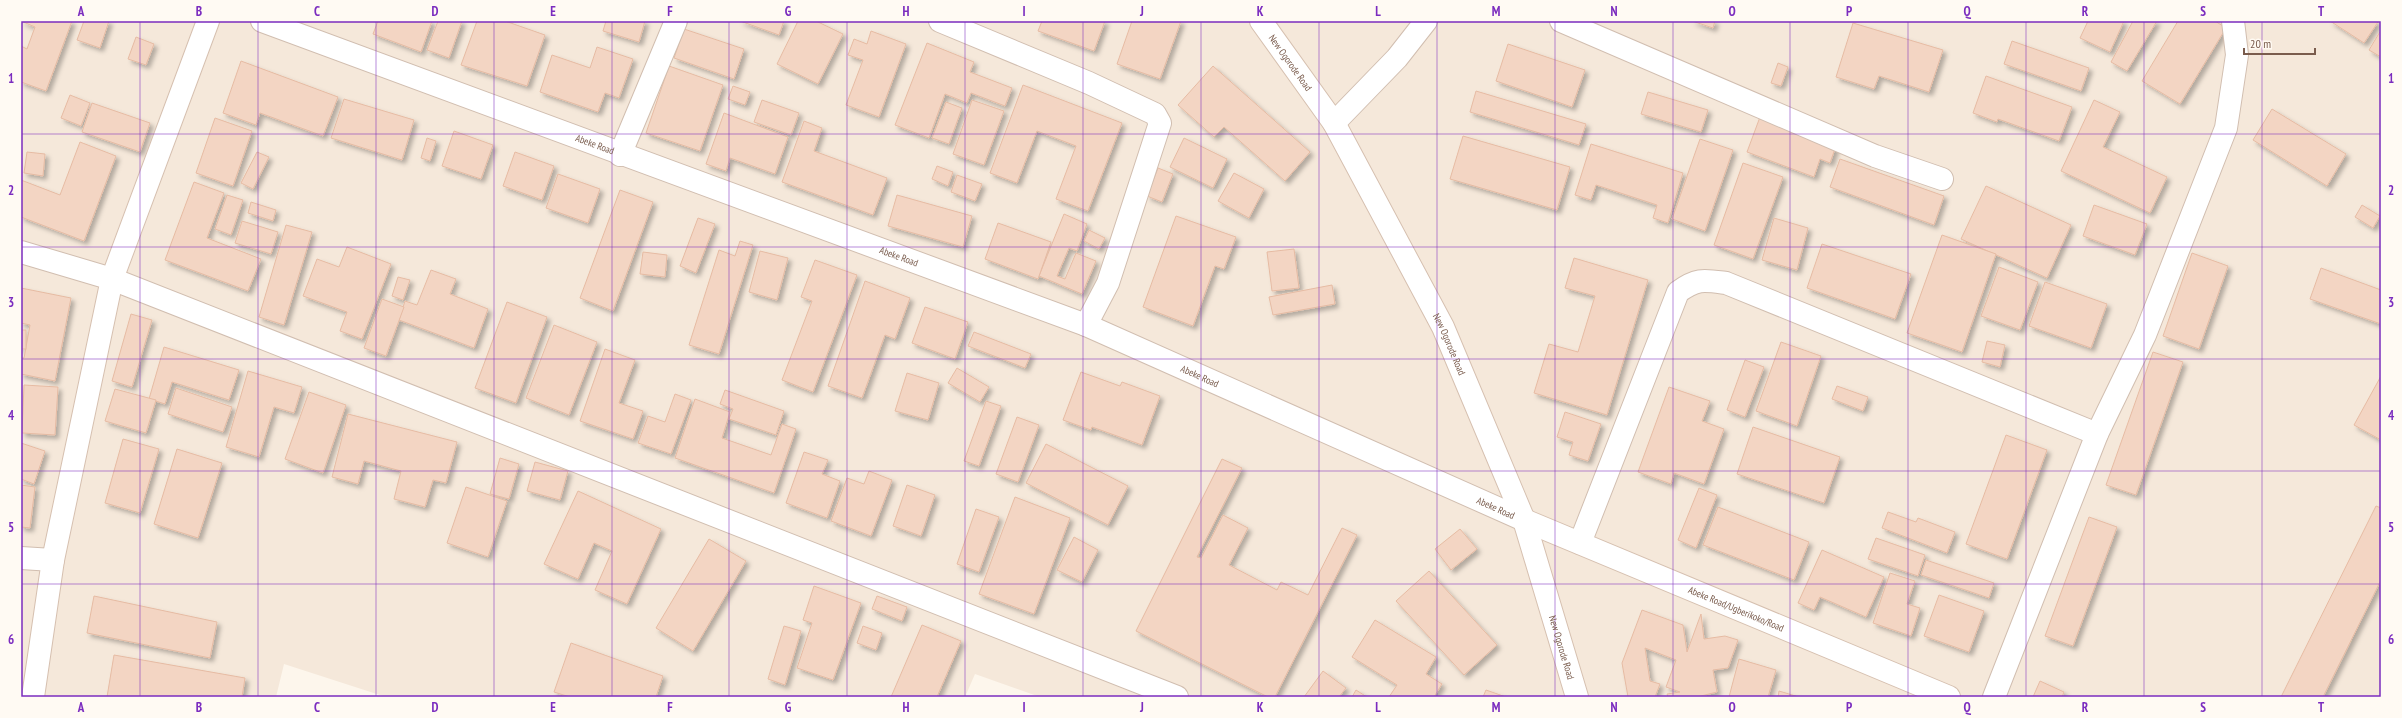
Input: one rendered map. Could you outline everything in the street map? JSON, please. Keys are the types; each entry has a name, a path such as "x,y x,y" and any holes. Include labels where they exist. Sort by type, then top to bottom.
{"street":[{"path":"33,697 53,560 112,279 208,21"},
{"name":"Abeke Road","path":"262,21 620,155 1086,325 1524,520"},
{"path":"620,155 676,21"},
{"path":"940,21 1089,83 1155,114 1160,123 1108,283 1086,325"},
{"name":"New Ogorode Road","path":"1261,21 1334,123 1443,327 1524,520 1577,697"},
{"path":"1334,123 1355,99 1397,58 1426,21"},
{"path":"1561,21 1875,156 1942,179"},
{"path":"1994,697 2097,434 2145,335 2226,128 2237,55 2233,21"},
{"path":"21,252 112,279 1177,697"},
{"path":"1580,543 1678,292 1692,282 1710,281 1726,283 2097,434"},
{"name":"Abeke Road/Ugberikoko/Road","path":"1524,520 1949,697"},
{"path":"21,558 53,560"}],"shaded area":[{"path":"21,21 2381,21 2381,697 1040,697 975,674 965,697 386,697 284,664 276,697 21,697"}],"building":[{"path":"21,21 72,21 46,91 21,82 21,46 27,49 35,27"},
{"path":"84,21 109,21 100,48 77,40"},
{"path":"378,21 432,21 421,52 373,34"},
{"path":"438,21 462,21 449,58 427,50"},
{"path":"477,21 505,21 545,35 527,86 461,65"},
{"path":"606,21 645,21 639,42 603,31"},
{"path":"740,21 784,21 779,35"},
{"path":"798,21 816,21 843,34 818,84 777,64"},
{"path":"1042,21 1105,21 1094,51 1038,31"},
{"path":"1132,21 1181,21 1160,79 1117,64"},
{"path":"1692,21 1715,21 1713,28"},
{"path":"2088,21 2124,21 2110,52 2080,38"},
{"path":"2133,21 2157,21 2127,71 2111,62"},
{"path":"2178,21 2215,21 2226,28 2180,104 2142,81"},
{"path":"2330,21 2376,21 2378,22 2364,43"},
{"path":"1853,23 1943,50 1929,92 1879,76 1874,89 1836,77"},
{"path":"684,29 744,49 734,79 674,58"},
{"path":"2381,30 2381,57 2369,50"},
{"path":"871,31 906,44 879,117 846,105 863,60 848,55 854,39 867,44"},
{"path":"136,37 154,44 146,65 128,59"},
{"path":"2012,41 2089,68 2081,91 2004,64"},
{"path":"927,43 974,62 970,72 1012,88 1005,106 971,93 967,103 945,94 929,138 895,125"},
{"path":"1508,44 1585,70 1572,107 1496,81"},
{"path":"597,47 633,59 619,98 605,93 598,112 540,92 552,55 590,68"},
{"path":"241,61 338,97 323,136 260,113 256,125 223,113"},
{"path":"1778,63 1788,67 1781,86 1771,83"},
{"path":"669,66 723,85 700,151 646,133"},
{"path":"1213,66 1310,152 1285,181 1224,127 1214,137 1178,105"},
{"path":"1986,76 2072,107 2059,141 1998,119 1997,122 1973,113"},
{"path":"1023,85 1122,123 1088,211 1056,199 1076,146 1037,131 1017,183 990,173"},
{"path":"733,86 750,92 745,105 728,99"},
{"path":"1476,91 1586,124 1579,145 1470,112"},
{"path":"1648,92 1708,110 1701,132 1641,114"},
{"path":"70,95 90,103 81,126 61,118"},
{"path":"344,99 414,120 402,160 331,138"},
{"path":"762,100 799,113 791,135 754,122"},
{"path":"972,100 1004,111 984,165 953,154"},
{"path":"2094,100 2120,112 2103,147 2167,177 2150,213 2061,171"},
{"path":"946,102 962,108 949,144 932,138"},
{"path":"92,103 150,123 140,152 82,132"},
{"path":"2272,109 2346,154 2327,186 2253,140"},
{"path":"724,113 788,137 775,174 730,158 726,171 706,164"},
{"path":"1760,117 1836,146 1830,163 1820,159 1814,177 1747,152"},
{"path":"215,118 252,131 233,186 196,173"},
{"path":"804,121 822,128 814,151 887,178 873,215 782,182"},
{"path":"454,131 493,145 481,179 442,166"},
{"path":"1463,136 1570,167 1557,210 1450,179"},
{"path":"427,138 436,141 430,161 421,158"},
{"path":"1184,138 1227,159 1213,188 1170,167"},
{"path":"1700,139 1733,150 1705,231 1672,219"},
{"path":"80,142 116,156 84,241 21,217 21,180 60,195"},
{"path":"1591,144 1683,173 1668,223 1653,218 1657,205 1596,185 1591,200 1575,195"},
{"path":"27,152 45,154 43,176 24,173"},
{"path":"257,152 269,157 253,189 241,183"},
{"path":"515,152 554,166 542,200 503,186"},
{"path":"1840,159 1944,196 1934,225 1830,187"},
{"path":"1743,163 1783,177 1753,259 1714,245"},
{"path":"937,166 953,172 948,186 932,179"},
{"path":"1158,168 1173,174 1162,202 1147,196"},
{"path":"1234,173 1264,189 1249,218 1218,201"},
{"path":"558,174 600,189 588,223 546,208"},
{"path":"957,175 982,184 975,201 951,192"},
{"path":"194,182 224,193 207,238 261,259 248,291 165,260"},
{"path":"1986,186 2071,225 2047,278 1961,239"},
{"path":"620,190 653,202 613,311 580,298"},
{"path":"227,195 243,200 231,235 215,229"},
{"path":"897,195 972,216 963,247 888,226"},
{"path":"251,202 276,210 273,221 248,213"},
{"path":"2094,205 2147,224 2135,255 2083,236"},
{"path":"2362,205 2380,216 2373,228 2355,217"},
{"path":"1064,214 1087,224 1077,251 1069,248 1057,276 1065,279 1076,253 1096,261 1082,294 1039,276"},
{"path":"1176,216 1236,237 1224,269 1215,266 1193,326 1143,307"},
{"path":"698,218 715,224 696,273 680,266"},
{"path":"1774,218 1808,228 1797,270 1762,260"},
{"path":"242,221 278,232 271,254 235,243"},
{"path":"998,223 1051,242 1038,279 985,259"},
{"path":"286,225 312,232 284,325 259,317"},
{"path":"1089,230 1105,238 1099,249 1084,241"},
{"path":"1942,235 1996,254 1962,352 1907,333"},
{"path":"740,241 753,245 719,354 689,345 719,250 735,256"},
{"path":"1822,244 1911,274 1895,319 1807,288"},
{"path":"347,247 391,264 362,339 340,331 347,312 303,296 317,259 339,267"},
{"path":"1294,249 1299,288 1272,291 1267,252"},
{"path":"760,251 788,258 777,300 749,292"},
{"path":"643,252 667,255 665,277 640,274"},
{"path":"2192,253 2228,266 2199,349 2163,336"},
{"path":"1574,258 1648,280 1607,415 1534,393 1549,344 1578,352 1595,296 1565,288"},
{"path":"815,260 857,275 813,392 782,380 812,301 801,297"},
{"path":"1999,267 2038,282 2020,330 1981,316"},
{"path":"2321,268 2381,290 2381,324 2310,299"},
{"path":"431,270 456,279 450,294 488,309 474,348 399,320 405,301 417,305"},
{"path":"398,277 410,280 403,300 392,296"},
{"path":"865,281 910,298 895,339 885,335 862,398 828,386"},
{"path":"2045,282 2107,304 2091,348 2029,326"},
{"path":"1332,285 1335,304 1273,315 1269,297"},
{"path":"21,288 71,298 55,381 21,374 21,358 24,358 30,325 21,323"},
{"path":"382,299 404,307 386,356 364,348"},
{"path":"507,302 547,317 516,403 475,388"},
{"path":"925,307 968,322 955,359 912,343"},
{"path":"131,314 152,320 132,387 112,381"},
{"path":"554,325 597,342 569,415 526,398"},
{"path":"21,330 26,330 26,349 21,349"},
{"path":"974,332 1031,354 1025,368 968,346"},
{"path":"1987,341 2005,345 2000,367 1982,362"},
{"path":"1781,342 1821,356 1797,426 1756,411"},
{"path":"164,347 239,370 229,400 172,382 165,404 149,399"},
{"path":"605,349 635,360 619,403 643,411 633,439 580,421"},
{"path":"2153,352 2183,362 2136,495 2106,485"},
{"path":"1745,360 1764,367 1745,417 1727,410"},
{"path":"957,368 989,387 980,402 948,383"},
{"path":"248,371 302,387 294,413 274,407 259,457 226,447"},
{"path":"1081,372 1120,386 1122,382 1160,396 1142,445 1092,427 1091,430 1063,420"},
{"path":"907,373 939,383 928,420 895,411"},
{"path":"2381,376 2381,440 2354,425"},
{"path":"24,385 58,387 55,435 22,433"},
{"path":"1837,386 1868,397 1863,411 1832,399"},
{"path":"1669,387 1710,401 1702,421 1724,429 1704,484 1674,473 1671,484 1638,472"},
{"path":"176,388 232,407 223,432 168,414"},
{"path":"115,389 156,400 146,433 105,421"},
{"path":"725,390 784,411 776,435 729,419 733,409 720,404"},
{"path":"309,392 346,405 323,473 285,459"},
{"path":"675,394 691,400 671,454 638,443 648,416 665,422"},
{"path":"695,399 730,412 722,438 771,455 782,424 796,429 774,493 675,458"},
{"path":"986,401 1001,406 979,466 964,461"},
{"path":"1565,412 1601,424 1588,461 1569,455 1573,442 1557,437"},
{"path":"348,414 457,442 446,483 433,480 425,507 394,499 401,471 364,461 358,484 332,477"},
{"path":"1017,417 1039,425 1018,482 996,474"},
{"path":"1753,427 1840,457 1824,503 1737,474"},
{"path":"2006,435 2047,450 2007,559 1966,544"},
{"path":"123,439 159,449 140,513 105,503"},
{"path":"21,443 45,451 34,484 21,479"},
{"path":"1046,444 1128,486 1108,525 1026,483"},
{"path":"177,449 222,463 198,538 154,524"},
{"path":"804,452 828,460 822,474 840,481 827,518 786,503"},
{"path":"500,458 519,464 509,499 490,494"},
{"path":"1222,459 1242,468 1197,557 1201,558 1223,515 1248,528 1229,565 1277,590 1281,582 1308,595 1342,528 1357,535 1275,697 1268,697 1136,631"},
{"path":"535,462 568,471 560,500 527,491"},
{"path":"869,471 892,480 871,536 831,521 847,478 864,484"},
{"path":"21,485 35,487 30,528 21,527"},
{"path":"907,485 935,495 921,536 893,526"},
{"path":"466,487 507,501 488,557 447,543"},
{"path":"1699,488 1717,495 1696,548 1678,540"},
{"path":"578,491 661,529 627,604 595,590 612,551 594,543 578,579 544,564"},
{"path":"1015,497 1070,518 1034,614 979,594"},
{"path":"2376,506 2381,508 2381,580 2323,697 2281,697"},
{"path":"1718,507 1809,542 1794,580 1703,545"},
{"path":"976,509 999,517 979,572 957,564"},
{"path":"1888,512 1916,522 1918,518 1955,532 1947,553 1882,528"},
{"path":"2089,517 2117,527 2073,646 2045,636"},
{"path":"1460,529 1477,549 1451,570 1435,549"},
{"path":"1074,537 1098,550 1082,582 1057,570"},
{"path":"1876,538 1925,555 1918,576 1868,559"},
{"path":"709,539 746,561 693,651 656,628"},
{"path":"1822,550 1884,577 1866,617 1820,597 1814,610 1798,603"},
{"path":"1926,560 1994,583 1989,598 1921,575"},
{"path":"1429,571 1497,645 1464,675 1396,601"},
{"path":"1890,573 1915,581 1907,604 1920,608 1911,636 1873,623"},
{"path":"814,586 861,603 833,680 797,668 812,623 803,620"},
{"path":"1939,595 1984,611 1969,652 1924,636"},
{"path":"94,596 217,622 210,658 87,633"},
{"path":"877,596 907,607 902,621 872,609"},
{"path":"1642,610 1683,625 1687,652 1701,614 1704,639 1725,636 1738,640 1728,668 1713,670 1717,692 1697,697 1668,697 1667,694 1680,692 1666,687 1676,660 1645,648 1650,681 1660,684 1655,697 1628,697 1622,663"},
{"path":"1375,620 1436,657 1426,674 1442,684 1434,697 1389,697 1397,685 1352,657"},
{"path":"922,625 961,641 937,697 891,697"},
{"path":"784,626 801,631 785,685 768,679"},
{"path":"863,626 882,633 876,650 857,643"},
{"path":"571,643 663,676 656,697 570,697 554,692"},
{"path":"114,655 245,678 242,697 107,697"},
{"path":"1739,659 1776,670 1768,697 1729,697"},
{"path":"1323,671 1346,688 1339,697 1304,697"},
{"path":"2040,681 2064,692 2062,697 2033,697"},
{"path":"1356,690 1367,697 1352,697"},
{"path":"1486,690 1506,697 1483,697"},
{"path":"1779,691 1799,697 1778,697"}]}
